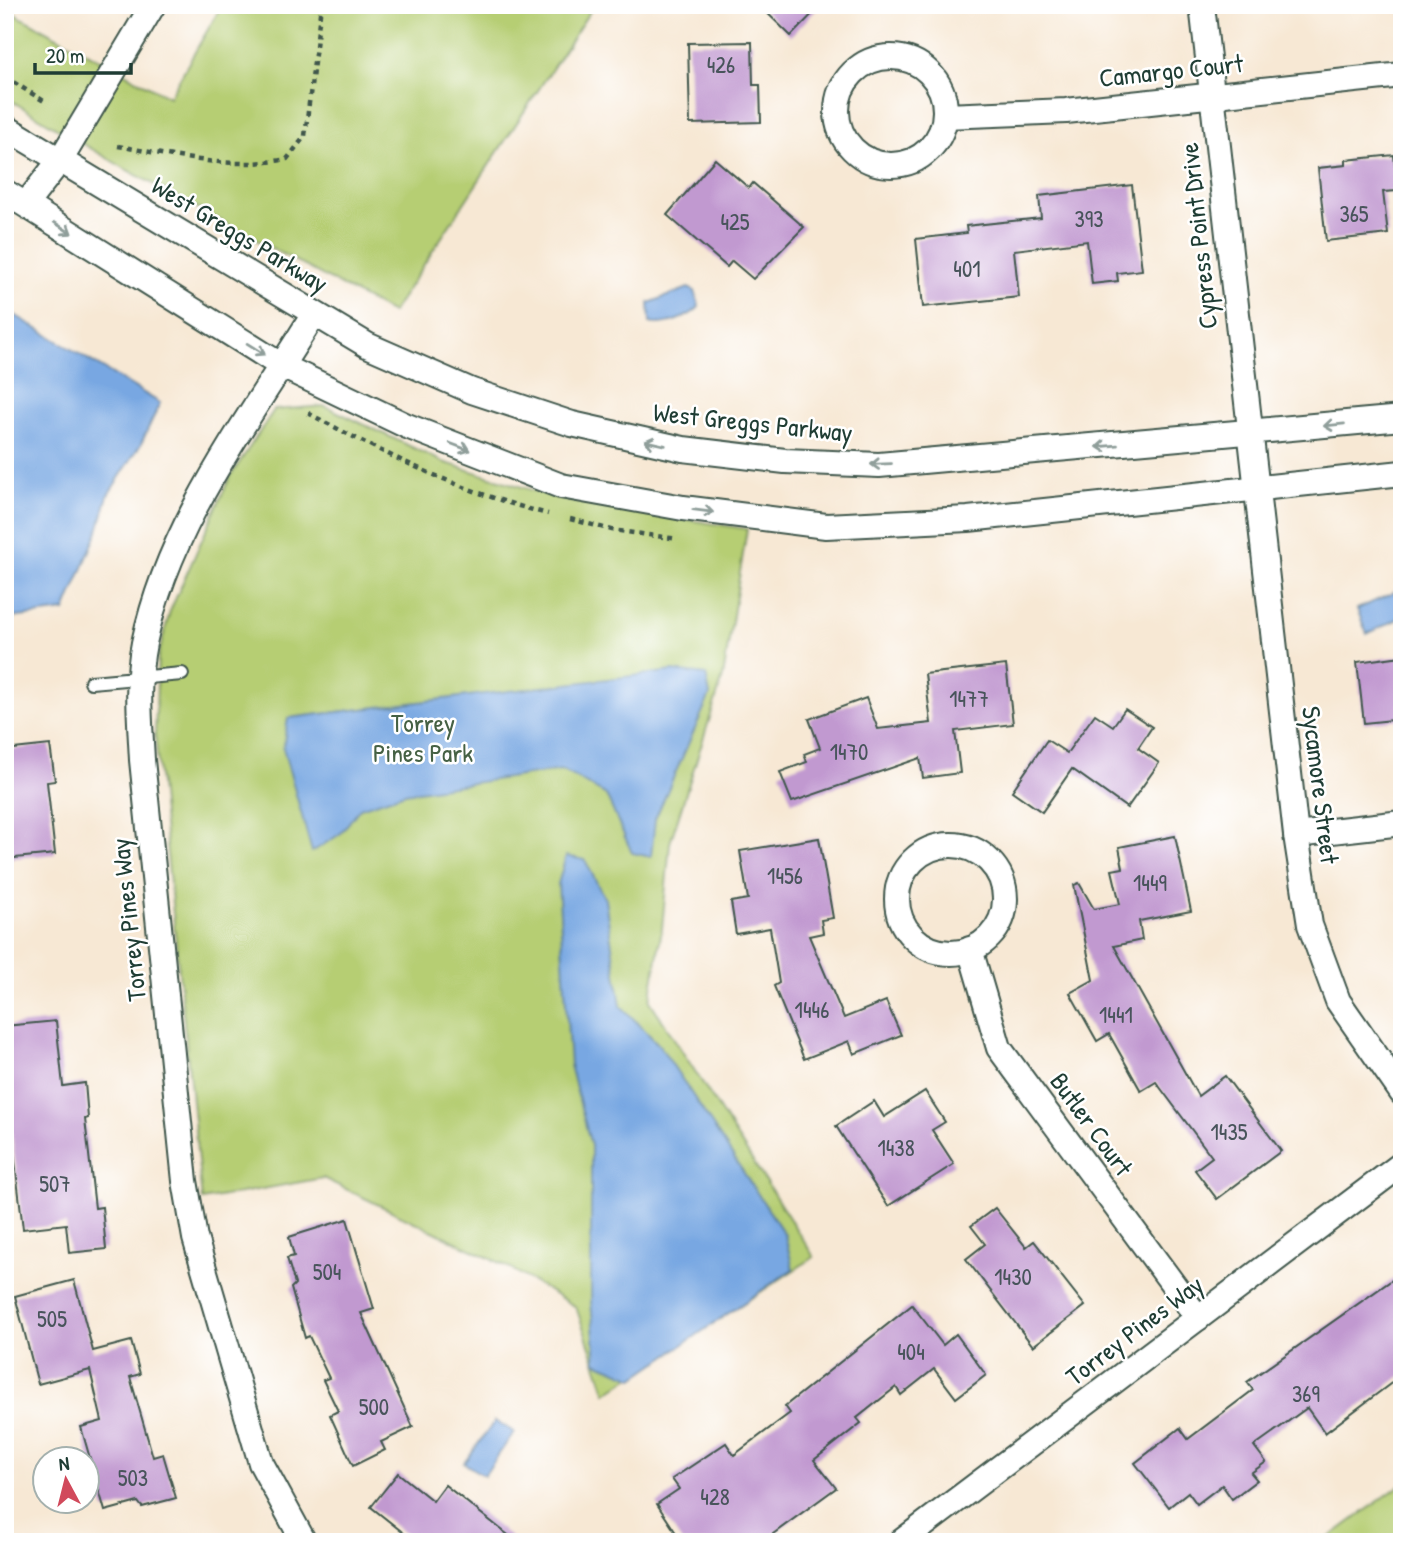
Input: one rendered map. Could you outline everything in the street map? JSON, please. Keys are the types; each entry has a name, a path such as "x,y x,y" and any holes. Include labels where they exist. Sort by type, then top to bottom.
{"street":[{"path":"153,5 61,159 16,198 282,366 407,426 561,486 683,508 826,526 968,519 1402,473"},
{"name":"Cypress Point Drive","path":"1202,5 1253,460"},
{"path":"886,57 903,58 919,65 933,77 942,92 945,116 936,144 923,156 906,164 888,166 863,157 844,138 838,121 837,103 843,86 853,72 868,62 886,57"},
{"name":"Camargo Court","path":"945,116 1066,111 1402,75"},
{"name":"West Greggs Parkway","path":"5,127 367,345 472,391 572,424 683,449 785,461 879,465 1250,434 1402,418"},
{"name":"Torrey Pines Way","path":"304,1542 261,1462 193,1226 185,1181 142,760 139,680 144,645 157,593 189,517 225,454 314,314"},
{"name":"Sycamore Street","path":"1253,460 1296,835 1310,925 1338,1001 1402,1093"},
{"path":"1296,835 1402,823"},
{"path":"945,846 962,847 979,853 992,865 1001,880 1005,898 995,931 970,949 948,953 931,949 915,940 904,927 898,910 897,892 902,875 913,861 928,850 945,846"},
{"name":"Butler Court","path":"970,949 999,1048 1198,1318"},
{"name":"Torrey Pines Way","path":"901,1542 1402,1164"}],"lane":[{"path":"91,682 139,680 183,674"}],"path":[{"path":"118,146 206,162 262,164 287,159 305,136 321,5"},
{"path":"5,77 44,101"}],"green space":[{"path":"222,5 594,5 392,313 127,170 5,97 5,9 169,97"},
{"name":"Torrey Pines Park","path":"325,406 443,462 563,500 747,529 723,677 670,843 662,928 650,1001 814,1257 606,1393 576,1307 506,1266 323,1178 202,1200 155,735 158,657 170,611 230,477 274,410"},
{"path":"1402,1484 1402,1542 1323,1542"}],"water":[{"path":"688,288 695,291 699,307 676,320 662,324 650,323 649,303"},
{"path":"5,309 160,403 141,444 108,495 98,531 65,611 11,618 5,617"},
{"path":"1402,589 1402,617 1367,634 1357,609"},
{"path":"673,671 706,675 710,695 655,819 651,857 632,853 606,795 562,770 405,793 360,808 340,834 312,852 283,748 288,718"},
{"path":"566,856 585,860 605,899 621,1006 660,1046 785,1235 793,1269 634,1378 596,1362 591,1301 591,1146 570,1065 558,884"},
{"path":"495,1421 514,1432 484,1476 464,1463"}],"building":[{"path":"759,5 821,5 791,36"},
{"path":"752,42 753,85 760,85 761,122 690,124 688,43"},
{"path":"1394,155 1397,191 1383,192 1388,234 1326,241 1318,168 1346,165 1346,160"},
{"path":"715,159 749,188 753,183 804,227 753,279 732,261 727,267 667,215"},
{"path":"1132,185 1142,270 1117,273 1118,281 1092,284 1087,241 1014,250 1019,297 923,307 916,239 967,233 966,226 1041,218 1039,196"},
{"path":"1402,656 1402,719 1364,723 1357,662"},
{"path":"1006,665 1013,724 955,731 960,773 923,778 920,758 792,802 780,772 807,762 804,754 820,748 809,719 866,698 878,729 931,723 925,674"},
{"path":"1125,709 1152,727 1138,748 1159,763 1127,808 1072,769 1042,812 1012,791 1047,740 1067,753 1095,714 1113,726"},
{"path":"50,745 55,781 47,782 55,854 5,859 5,750"},
{"path":"1175,836 1191,911 1139,921 1142,940 1114,946 1198,1096 1225,1076 1281,1151 1217,1199 1195,1170 1212,1157 1156,1082 1141,1091 1109,1034 1097,1041 1070,993 1093,980 1074,885 1079,883 1094,909 1120,904 1112,870 1123,868 1119,847"},
{"path":"819,838 833,918 821,920 823,933 809,936 844,1018 886,1001 901,1035 854,1054 849,1041 804,1059 774,986 779,983 770,928 736,934 731,902 748,899 740,851"},
{"path":"56,1021 63,1086 85,1083 88,1118 85,1119 95,1208 102,1207 106,1249 69,1253 66,1224 23,1229 5,1078 5,1026"},
{"path":"925,1091 945,1122 932,1130 954,1164 888,1206 836,1126 874,1101 884,1117"},
{"path":"995,1208 1026,1247 1034,1241 1085,1306 1033,1346 966,1259 985,1244 971,1226"},
{"path":"347,1219 374,1309 361,1313 413,1427 381,1442 385,1450 353,1466 330,1415 338,1411 323,1380 329,1378 309,1336 305,1338 291,1288 295,1284 287,1258 294,1256 289,1237"},
{"path":"1402,1273 1402,1375 1325,1433 1307,1408 1254,1446 1266,1462 1251,1473 1257,1480 1232,1499 1222,1485 1197,1504 1188,1492 1169,1507 1135,1463 1180,1428 1188,1439 1253,1390 1247,1382"},
{"path":"74,1280 93,1351 131,1341 140,1374 130,1377 153,1457 163,1454 176,1498 142,1507 138,1502 105,1511 102,1500 102,1446 86,1446 81,1427 102,1421 90,1370 38,1384 15,1296"},
{"path":"912,1305 943,1345 956,1334 986,1375 956,1398 934,1369 901,1395 896,1387 857,1418 861,1423 814,1460 836,1488 762,1542 682,1542 657,1504 679,1489 672,1479 726,1443 734,1455 790,1413 785,1406"},
{"path":"398,1473 433,1501 445,1485 517,1542 415,1542 371,1507"}]}
